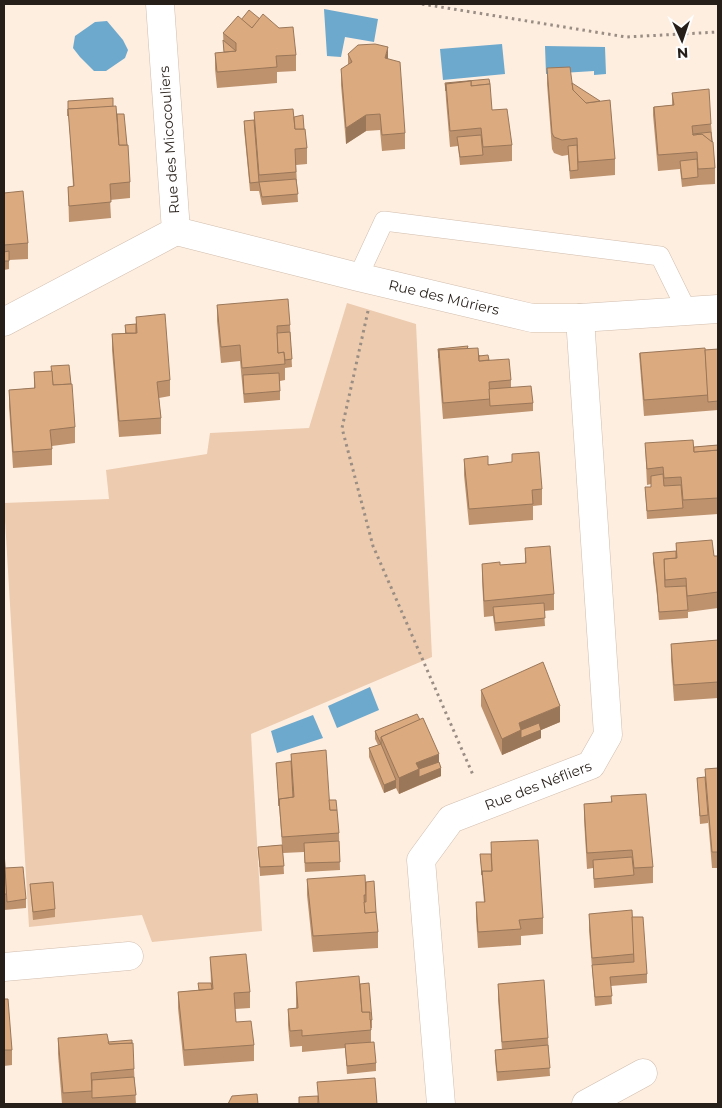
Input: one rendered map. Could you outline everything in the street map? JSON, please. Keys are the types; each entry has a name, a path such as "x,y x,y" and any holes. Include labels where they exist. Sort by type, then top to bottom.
{"street":[{"name":"Rue des Micocouliers","path":"4,322 176,232 160,4"},
{"name":"Rue des Mûriers","path":"176,232 532,318 580,318 718,309"},
{"name":"Rue des Néfliers","path":"441,1104 421,860 451,819 591,765 608,735 580,318"},
{"path":"4,968 129,956"},
{"path":"586,1104 643,1073"}],"lane":[{"path":"366,279 384,220 660,256 687,311"}],"path":[{"path":"422,4 626,37 718,32"},
{"path":"366,279 342,428 372,546 486,806"}],"shaded area":[{"path":"347,303 416,324 432,657 251,734 262,931 152,942 142,915 29,927 4,503 109,499 106,470 207,454 210,433 309,428"}],"water":[{"path":"324,9 378,19 374,42 345,37 341,57 327,56"},
{"path":"107,21 123,40 128,50 125,58 106,71 94,71 73,48 75,36 95,22"},
{"path":"502,44 505,74 443,80 440,49"},
{"path":"545,46 605,47 606,74 594,75 594,71 546,74"},
{"path":"370,687 379,710 337,728 328,706"},
{"path":"313,715 323,738 277,753 271,731"}],"building":[{"path":"249,10 260,19 252,28 241,20"},
{"path":"263,14 279,28 293,27 296,55 276,56 277,67 217,72 215,53 236,51 236,43 223,33 238,16 252,28"},
{"path":"223,40 236,51 224,52"},
{"path":"375,44 388,47 385,58 400,62 405,133 382,135 380,114 366,115 346,128 341,69 352,62 348,54 358,45"},
{"path":"570,67 573,90 586,103 610,100 615,159 578,162 577,138 562,140 554,137 552,133 547,68"},
{"path":"489,79 490,84 471,86 471,81 446,84 446,91 445,83"},
{"path":"471,81 471,86 490,84 492,110 507,109 512,145 483,147 481,128 450,131 446,84"},
{"path":"572,83 600,101 586,103 573,90"},
{"path":"709,89 711,124 692,126 693,135 702,134 713,142 715,168 698,169 697,152 658,155 654,107 674,105 672,93"},
{"path":"113,98 113,107 68,109 68,101"},
{"path":"116,106 119,145 128,145 130,182 110,184 111,202 69,206 68,187 74,186 68,109"},
{"path":"293,109 295,129 305,129 307,148 295,149 296,172 259,175 254,112"},
{"path":"117,114 124,114 127,145 119,145"},
{"path":"303,115 304,129 295,129 294,117"},
{"path":"254,120 259,182 250,183 244,121"},
{"path":"711,132 712,142 702,134 693,135 693,134"},
{"path":"481,135 483,155 460,157 457,137"},
{"path":"577,145 578,170 570,171 568,146"},
{"path":"697,159 698,177 682,179 680,161"},
{"path":"296,179 298,194 262,197 259,182"},
{"path":"23,191 28,243 4,245 4,193"},
{"path":"9,251 9,261 4,261 4,252"},
{"path":"288,299 290,325 277,326 278,353 284,352 285,364 242,368 240,345 221,347 217,305"},
{"path":"165,314 170,380 157,382 161,418 119,421 112,334 137,333 136,317"},
{"path":"136,324 136,333 126,333 125,325"},
{"path":"290,332 292,359 285,360 284,352 278,353 277,333"},
{"path":"468,346 467,349 439,350 439,358 438,349"},
{"path":"478,348 479,361 509,359 511,380 489,382 490,399 443,403 439,350"},
{"path":"705,348 708,395 644,400 640,353"},
{"path":"718,349 718,401 708,402 705,350"},
{"path":"488,355 489,360 479,361 479,356"},
{"path":"69,365 71,384 53,385 51,366"},
{"path":"52,371 53,385 72,384 75,427 50,430 52,449 13,452 9,390 35,388 34,372"},
{"path":"279,373 280,391 244,394 243,375"},
{"path":"531,386 533,403 490,406 489,389"},
{"path":"693,440 694,452 718,450 718,498 683,500 681,477 664,478 663,467 647,469 645,443"},
{"path":"718,445 718,450 694,452 694,447"},
{"path":"539,452 542,489 532,490 533,504 469,509 464,459 488,456 488,465 512,462 512,454"},
{"path":"663,474 664,486 681,485 683,508 647,511 645,487 651,487 651,476"},
{"path":"712,540 714,556 718,556 718,592 687,596 686,578 665,580 664,559 677,558 676,543"},
{"path":"550,546 554,594 484,601 482,564 500,562 500,565 526,563 525,548"},
{"path":"676,551 676,558 664,559 665,587 686,586 688,610 659,612 653,553"},
{"path":"544,603 545,618 495,623 493,607"},
{"path":"718,640 718,682 674,685 671,644"},
{"path":"543,662 560,706 519,723 521,730 502,739 481,690"},
{"path":"417,714 420,720 381,737 381,744 375,731"},
{"path":"423,718 439,754 416,763 419,769 399,778 381,737"},
{"path":"539,723 541,730 521,738 521,730"},
{"path":"381,744 396,780 384,785 369,748"},
{"path":"326,750 330,810 337,810 339,833 282,837 279,799 294,797 291,754"},
{"path":"291,761 293,797 279,799 279,806 276,763"},
{"path":"439,762 441,768 419,777 419,769"},
{"path":"718,768 718,852 712,852 705,769"},
{"path":"705,777 708,815 700,816 697,778"},
{"path":"646,794 653,867 634,868 632,850 587,853 584,804 612,802 611,796"},
{"path":"329,800 336,800 337,810 330,810"},
{"path":"538,840 543,918 519,920 521,929 478,932 476,902 485,902 482,871 492,871 491,842"},
{"path":"339,841 340,862 305,863 304,843"},
{"path":"282,845 284,866 260,867 258,847"},
{"path":"4,852 7,894 4,894"},
{"path":"480,854 491,854 492,871 482,871 482,875"},
{"path":"632,857 634,875 594,879 593,860"},
{"path":"23,867 26,899 7,902 5,868"},
{"path":"365,875 365,913 376,912 378,932 313,936 307,879"},
{"path":"374,881 376,912 365,913 366,882"},
{"path":"53,882 55,909 33,912 30,884"},
{"path":"632,910 634,954 592,958 589,914"},
{"path":"632,917 643,917 647,974 610,977 612,996 595,997 592,965 634,962"},
{"path":"246,954 250,992 234,993 236,1022 251,1021 254,1045 184,1050 178,992 213,989 210,957"},
{"path":"359,976 362,1012 370,1012 371,1030 302,1036 302,1030 290,1031 288,1009 298,1008 296,982"},
{"path":"544,980 548,1038 502,1042 498,984"},
{"path":"198,983 211,983 212,989 199,990"},
{"path":"369,983 372,1020 370,1020 370,1012 362,1012 360,984"},
{"path":"4,999 8,999 12,1050 4,1050"},
{"path":"107,1034 109,1044 133,1043 134,1069 91,1073 92,1091 63,1093 58,1038"},
{"path":"132,1040 132,1043 109,1044 108,1042"},
{"path":"374,1042 376,1063 347,1066 345,1044"},
{"path":"548,1045 550,1068 497,1072 495,1050"},
{"path":"134,1077 136,1095 92,1098 92,1080"},
{"path":"375,1078 377,1104 319,1104 317,1082"},
{"path":"257,1094 258,1104 228,1104 232,1096"},
{"path":"318,1096 318,1104 299,1104 299,1097"}]}
